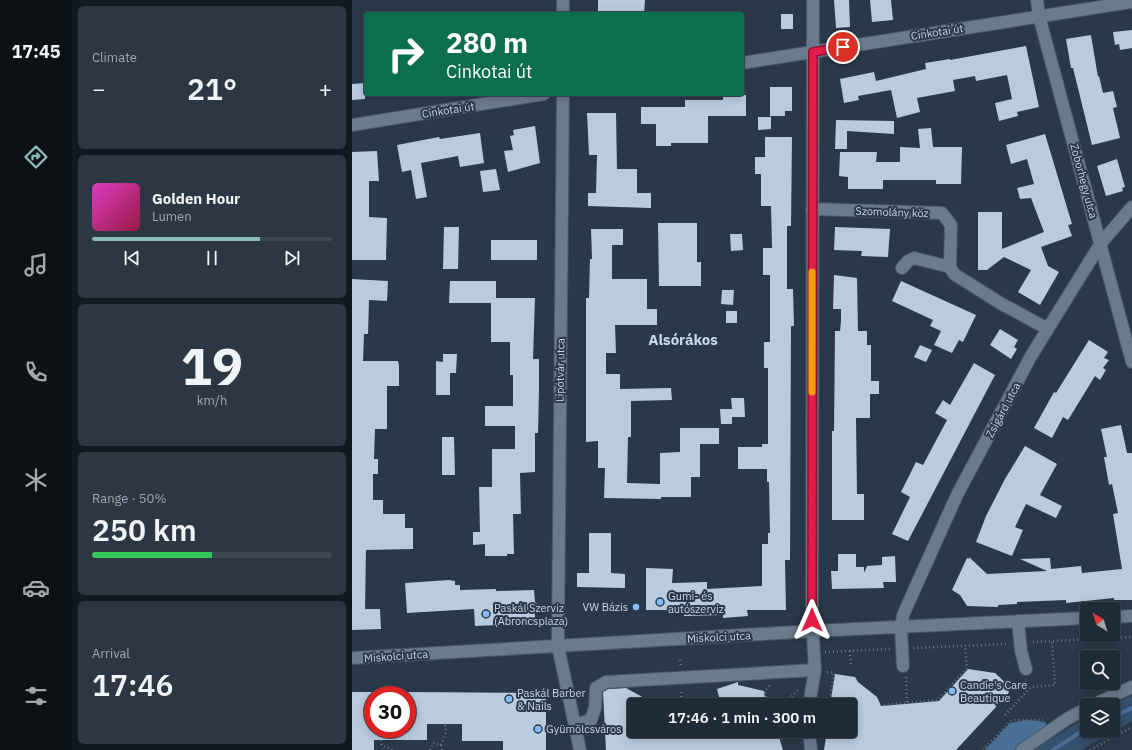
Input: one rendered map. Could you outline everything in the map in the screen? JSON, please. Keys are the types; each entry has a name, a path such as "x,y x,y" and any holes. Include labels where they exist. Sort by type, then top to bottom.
{"street":[{"path":"563,0 563,12"},
{"path":"810,698 815,670 813,632 813,0"},
{"name":"Zoborhegy utca","path":"1037,0 1039,16 1132,362"},
{"name":"Cinkotai út","path":"744,63 1132,2"},
{"name":"Cinkotai út","path":"352,125 532,96"},
{"name":"Lipótvár utca","path":"563,96 558,646 580,750"},
{"name":"Zsigárd utca","path":"904,670 901,628 903,615 958,495 1031,356 1101,243 1132,207"},
{"name":"Szomolány köz","path":"812,209 942,214 951,225 950,267"},
{"path":"902,268 908,261 914,258 950,267 954,274 993,299 1048,329"},
{"path":"1120,617 1132,616"},
{"name":"Miskolci utca","path":"352,658 1080,618"},
{"path":"1018,621 1020,643 1026,669"},
{"path":"575,725 591,720 595,708 596,688 606,682 815,670"},
{"path":"1108,698 1132,687"},
{"path":"1022,750 1052,729 1080,712"},
{"path":"810,738 811,750"}],"path":[{"path":"814,653 1132,637"},
{"path":"1005,715 1031,687 1055,685 1052,641"},
{"path":"884,705 938,700 967,668 965,646"},
{"path":"850,651 851,666"},
{"path":"904,670 907,703"},
{"path":"766,698 764,691 771,684 770,673"},
{"path":"830,698 834,674"},
{"path":"790,698 803,686"},
{"path":"983,750 1012,720 1045,720 1052,729"},
{"path":"442,750 441,745 446,732 445,724"},
{"path":"1090,750 1132,727"},
{"path":"381,740 382,746 394,750"},
{"path":"430,750 433,743 441,745"}],"shaded area":[{"path":"1132,696 1132,721 1120,728 1120,701"},
{"path":"1027,720 1045,722 1048,726 1014,750 985,750 1010,723"},
{"path":"1080,721 1080,738 1102,738 1081,750 1033,750"}],"building":[{"path":"598,0 645,0 644,12 598,12"},
{"path":"834,0 849,0 850,27 836,28"},
{"path":"870,0 891,0 893,20 872,22"},
{"path":"781,14 793,14 793,29 781,29"},
{"path":"1132,30 1132,48 1120,50 1119,44 1115,45 1113,32"},
{"path":"1091,35 1098,77 1099,76 1103,93 1113,91 1117,107 1113,108 1120,138 1092,145 1073,68 1071,68 1066,39"},
{"path":"1026,46 1039,107 1017,112 1018,116 999,121 995,103 1012,99 1007,75 976,81 975,76 953,80 955,91 917,98 920,112 897,118 891,90 858,96 859,100 844,103 840,79 874,72 876,81 926,69 925,63"},
{"path":"364,83 365,99 352,100 352,84"},
{"path":"770,87 792,87 792,111 785,111 785,116 770,116"},
{"path":"746,95 746,116 708,116 708,143 671,143 671,146 656,146 656,124 641,124 641,107 685,107 685,100 723,100 723,96"},
{"path":"587,113 616,113 617,169 637,169 637,193 651,193 651,208 588,206 588,193 596,193 597,155 589,155"},
{"path":"758,117 771,117 771,129 758,130"},
{"path":"836,120 894,121 894,134 847,131 847,149 835,149"},
{"path":"535,126 540,163 508,172 504,151 513,150 510,136 514,135 513,130"},
{"path":"931,128 933,147 962,147 961,184 936,184 936,180 883,180 883,189 848,189 848,177 839,176 840,152 877,152 876,162 900,162 900,147 920,148 918,129"},
{"path":"480,133 484,163 460,167 458,156 421,163 427,197 416,199 411,170 402,172 397,145 439,137 440,139"},
{"path":"1045,134 1072,224 1068,225 1072,236 1041,247 1048,266 1059,272 1040,305 1018,292 1031,270 1004,257 987,270 978,270 978,212 1002,212 1002,249 1044,232 1031,198 1020,199 1017,188 1034,184 1027,159 1011,164 1006,145"},
{"path":"765,137 792,137 791,226 787,226 787,289 793,289 794,326 791,326 790,560 785,560 786,610 747,610 748,616 723,618 723,615 684,616 684,610 646,610 646,568 673,569 672,583 707,582 707,589 762,586 762,544 768,544 768,533 770,533 769,482 767,482 767,469 738,469 738,447 762,447 762,444 768,444 768,368 764,368 764,342 770,342 770,275 763,275 763,248 772,248 771,206 761,206 761,174 755,174 755,157 765,157"},
{"path":"377,151 379,181 369,181 369,217 387,218 386,260 352,260 352,152"},
{"path":"1117,159 1125,187 1122,188 1123,191 1106,196 1097,166"},
{"path":"496,169 500,190 483,192 480,171"},
{"path":"658,223 697,223 697,262 701,262 701,286 659,286"},
{"path":"444,227 459,227 458,269 443,269"},
{"path":"835,227 890,229 888,257 861,256 862,251 834,250"},
{"path":"591,229 623,229 623,245 612,245 612,279 647,279 647,309 657,309 657,325 615,325 616,353 606,353 606,374 620,374 620,389 671,388 672,400 631,401 631,437 628,437 627,483 660,484 660,453 680,452 680,428 719,428 719,444 700,444 700,477 691,477 691,497 661,497 661,499 604,498 605,468 598,468 598,441 586,442 586,298 589,298 590,259 592,259"},
{"path":"730,234 742,234 743,250 731,251"},
{"path":"491,240 537,240 537,260 491,260"},
{"path":"834,275 857,278 858,331 867,331 867,345 871,345 871,381 879,381 879,394 870,394 870,418 856,418 857,494 864,494 864,520 832,520 832,431 834,431 835,331 840,331 841,321 841,309 833,309"},
{"path":"352,279 388,281 387,301 369,300 368,334 364,334 363,361 398,361 399,365 399,386 387,386 387,429 375,429 374,459 378,459 378,474 373,474 373,500 383,500 383,514 405,514 405,528 413,528 413,549 366,550 365,609 380,609 381,629 352,630"},
{"path":"450,281 496,281 496,298 535,298 533,359 539,359 539,391 538,433 535,433 535,472 520,473 521,514 513,514 514,554 507,554 507,556 485,556 485,544 473,545 473,532 480,532 479,487 492,487 492,449 515,449 515,426 485,426 485,406 513,406 513,375 510,375 510,342 491,342 491,303 449,303"},
{"path":"901,281 976,315 963,342 959,340 952,353 934,345 941,331 930,326 933,320 892,301"},
{"path":"722,290 734,290 733,305 721,304"},
{"path":"726,311 737,311 737,323 726,323"},
{"path":"1000,329 1018,340 1014,347 1017,349 1011,359 990,345"},
{"path":"1089,340 1108,352 1104,358 1109,360 1103,368 1106,370 1100,380 1095,376 1068,420 1063,417 1052,438 1034,428 1054,392 1056,393"},
{"path":"920,345 932,350 926,362 914,357"},
{"path":"443,354 457,354 456,373 450,373 450,395 436,395 436,361 443,362"},
{"path":"974,363 995,375 908,541 892,534 910,497 901,492 916,462 923,465 947,420 935,413 943,400 950,405"},
{"path":"731,398 744,398 745,417 732,417 732,424 721,424 720,409 732,409"},
{"path":"1121,425 1127,453 1132,453 1132,600 1114,600 1114,598 1066,603 1066,600 1017,602 1017,604 998,605 998,607 967,606 960,595 952,590 967,558 969,559 969,557 987,574 1047,571 1020,559 1050,558 1051,569 1081,566 1082,573 1122,569 1113,514 1118,513 1112,484 1109,485 1104,457 1107,457 1101,429"},
{"path":"442,437 454,437 455,475 442,475"},
{"path":"1025,446 1057,464 1040,495 1062,506 1056,518 1026,504 1015,527 1023,530 1012,556 976,542 986,516 1005,479"},
{"path":"589,533 611,533 611,573 625,574 625,588 577,587 577,573 589,573"},
{"path":"838,554 856,554 856,567 864,567 864,573 867,566 882,565 882,557 895,556 896,582 883,582 884,588 832,589 831,571 838,571"},
{"path":"449,580 455,581 455,585 460,585 460,590 534,590 535,602 539,606 535,611 535,621 497,622 497,625 475,626 474,609 407,613 405,583"},
{"path":"968,669 995,673 1010,687 1008,694 956,750 824,750 826,738 857,738 857,698 831,698 835,674 855,677 858,682 877,697 881,706 939,701"},
{"path":"738,682 738,685 764,691 765,698 719,698 717,689"},
{"path":"626,688 644,698 627,698 627,738 779,738 783,750 606,750 603,692 608,689"},
{"path":"352,692 364,692 364,738 416,738 416,692 546,693 546,750 503,750 503,741 462,741 462,724 427,724 427,740 374,740 374,750 352,750"}],"waterway":[{"path":"1120,714 1132,708"},
{"path":"1053,750 1080,733"}],"slow traffic":[{"path":"812,272 812,392"}],"place":[{"name":"Gumi- és autószerviz","path":"660,602"},
{"name":"VW Bázis","path":"636,607"},
{"name":"Paskál Szerviz (Abroncsplaza)","path":"486,614"},
{"name":"Candie's Care Beautique","path":"952,691"},
{"name":"Paskál Barber & Nails","path":"509,699"},
{"name":"Gyümölcsváros","path":"538,729"}],"district":[{"name":"Alsórákos","path":"683,340"}],"route":[{"path":"812,620 813,52 843,47"}]}
